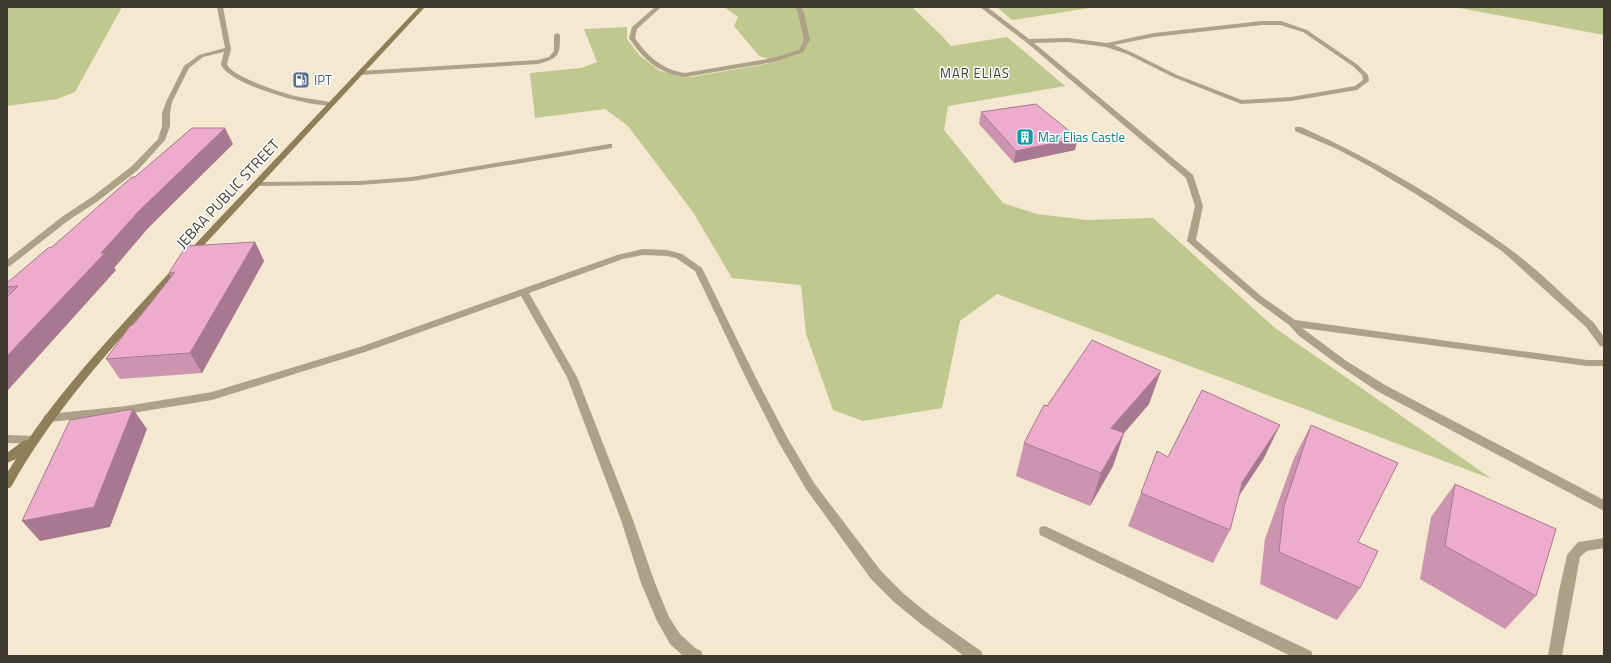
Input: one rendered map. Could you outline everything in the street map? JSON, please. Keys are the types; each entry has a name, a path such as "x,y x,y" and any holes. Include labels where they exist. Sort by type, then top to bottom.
{"main road":[{"name":"JEBAA PUBLIC STREET","path":"7,484 20,460 49,418 122,330 255,184 422,7"},
{"path":"7,459 34,440"}],"street":[{"path":"220,7 228,49 223,62 225,69 265,88 294,98 332,104"},
{"path":"658,7 634,28 632,38 641,53 663,69 685,75 774,60 801,51 807,40 801,13 798,7"},
{"path":"983,7 1028,41 1190,178 1199,206 1191,241 1258,298 1335,358 1381,388 1604,506"},
{"path":"1028,41 1068,40 1107,45 1129,53 1210,90 1241,102 1291,99 1357,88 1366,82 1364,75 1356,66 1304,31 1281,23 1262,23 1154,35 1107,45"},
{"path":"360,73 538,62 551,58 557,51 558,35"},
{"path":"7,264 66,218 95,199 135,168 161,140 166,126 166,114 169,102 186,67 201,56 228,49"},
{"path":"1298,128 1340,147 1372,164 1422,194 1505,249 1590,325 1604,344"},
{"path":"255,184 360,183 412,179 609,146"},
{"path":"49,418 126,410 212,396 364,348 620,257 643,252 666,253 679,256 699,270 750,378 782,440 810,486 876,575 899,598 926,620 976,656"},
{"path":"523,291 572,377 627,520 648,583 664,620 675,639 690,653 696,656"},
{"path":"1292,323 1587,363 1604,363"},
{"path":"7,439 34,440"},
{"path":"1046,531 1306,656"},
{"path":"1555,656 1566,591 1574,555 1583,546 1604,543"},
{"path":"926,620 964,656"}],"green space":[{"path":"7,7 122,7 75,92 57,99 7,106"},
{"path":"724,7 912,7 951,46 1007,37 1065,86 948,106 944,130 1003,203 1037,214 1087,220 1153,218 1275,328 1492,479 997,294 960,321 942,408 863,421 833,410 806,334 801,285 732,278 693,212 628,126 605,109 535,118 530,73 581,68 597,62 584,29 627,27 627,39 640,56 660,71 691,77 777,62 759,56 734,26 738,17"},
{"path":"997,7 1096,7 1012,20"},
{"path":"1454,7 1604,7 1604,35"}],"building":[{"path":"1036,104 1078,138 1016,151 981,112"},
{"path":"192,128 225,128 139,211 101,253 105,253 7,356 7,297 18,286 7,287 7,283 48,248 52,247 132,177 135,177"},
{"path":"255,242 190,353 106,359 130,326 134,324 175,272 169,273 186,246"},
{"path":"1092,340 1161,371 1111,428 1124,433 1101,473 1024,443 1044,405 1047,406"},
{"path":"1202,390 1280,425 1241,484 1230,530 1141,493 1157,451 1168,457"},
{"path":"133,409 94,507 22,521 70,420"},
{"path":"1311,425 1398,463 1358,542 1378,551 1360,588 1279,552 1284,506"},
{"path":"1455,484 1556,529 1536,596 1445,546"}],"place":[{"name":"IPT","path":"301,80"},
{"name":"Mar Elias Castle","path":"1025,137"}],"district":[{"name":"MAR ELIAS","path":"975,73"}]}
